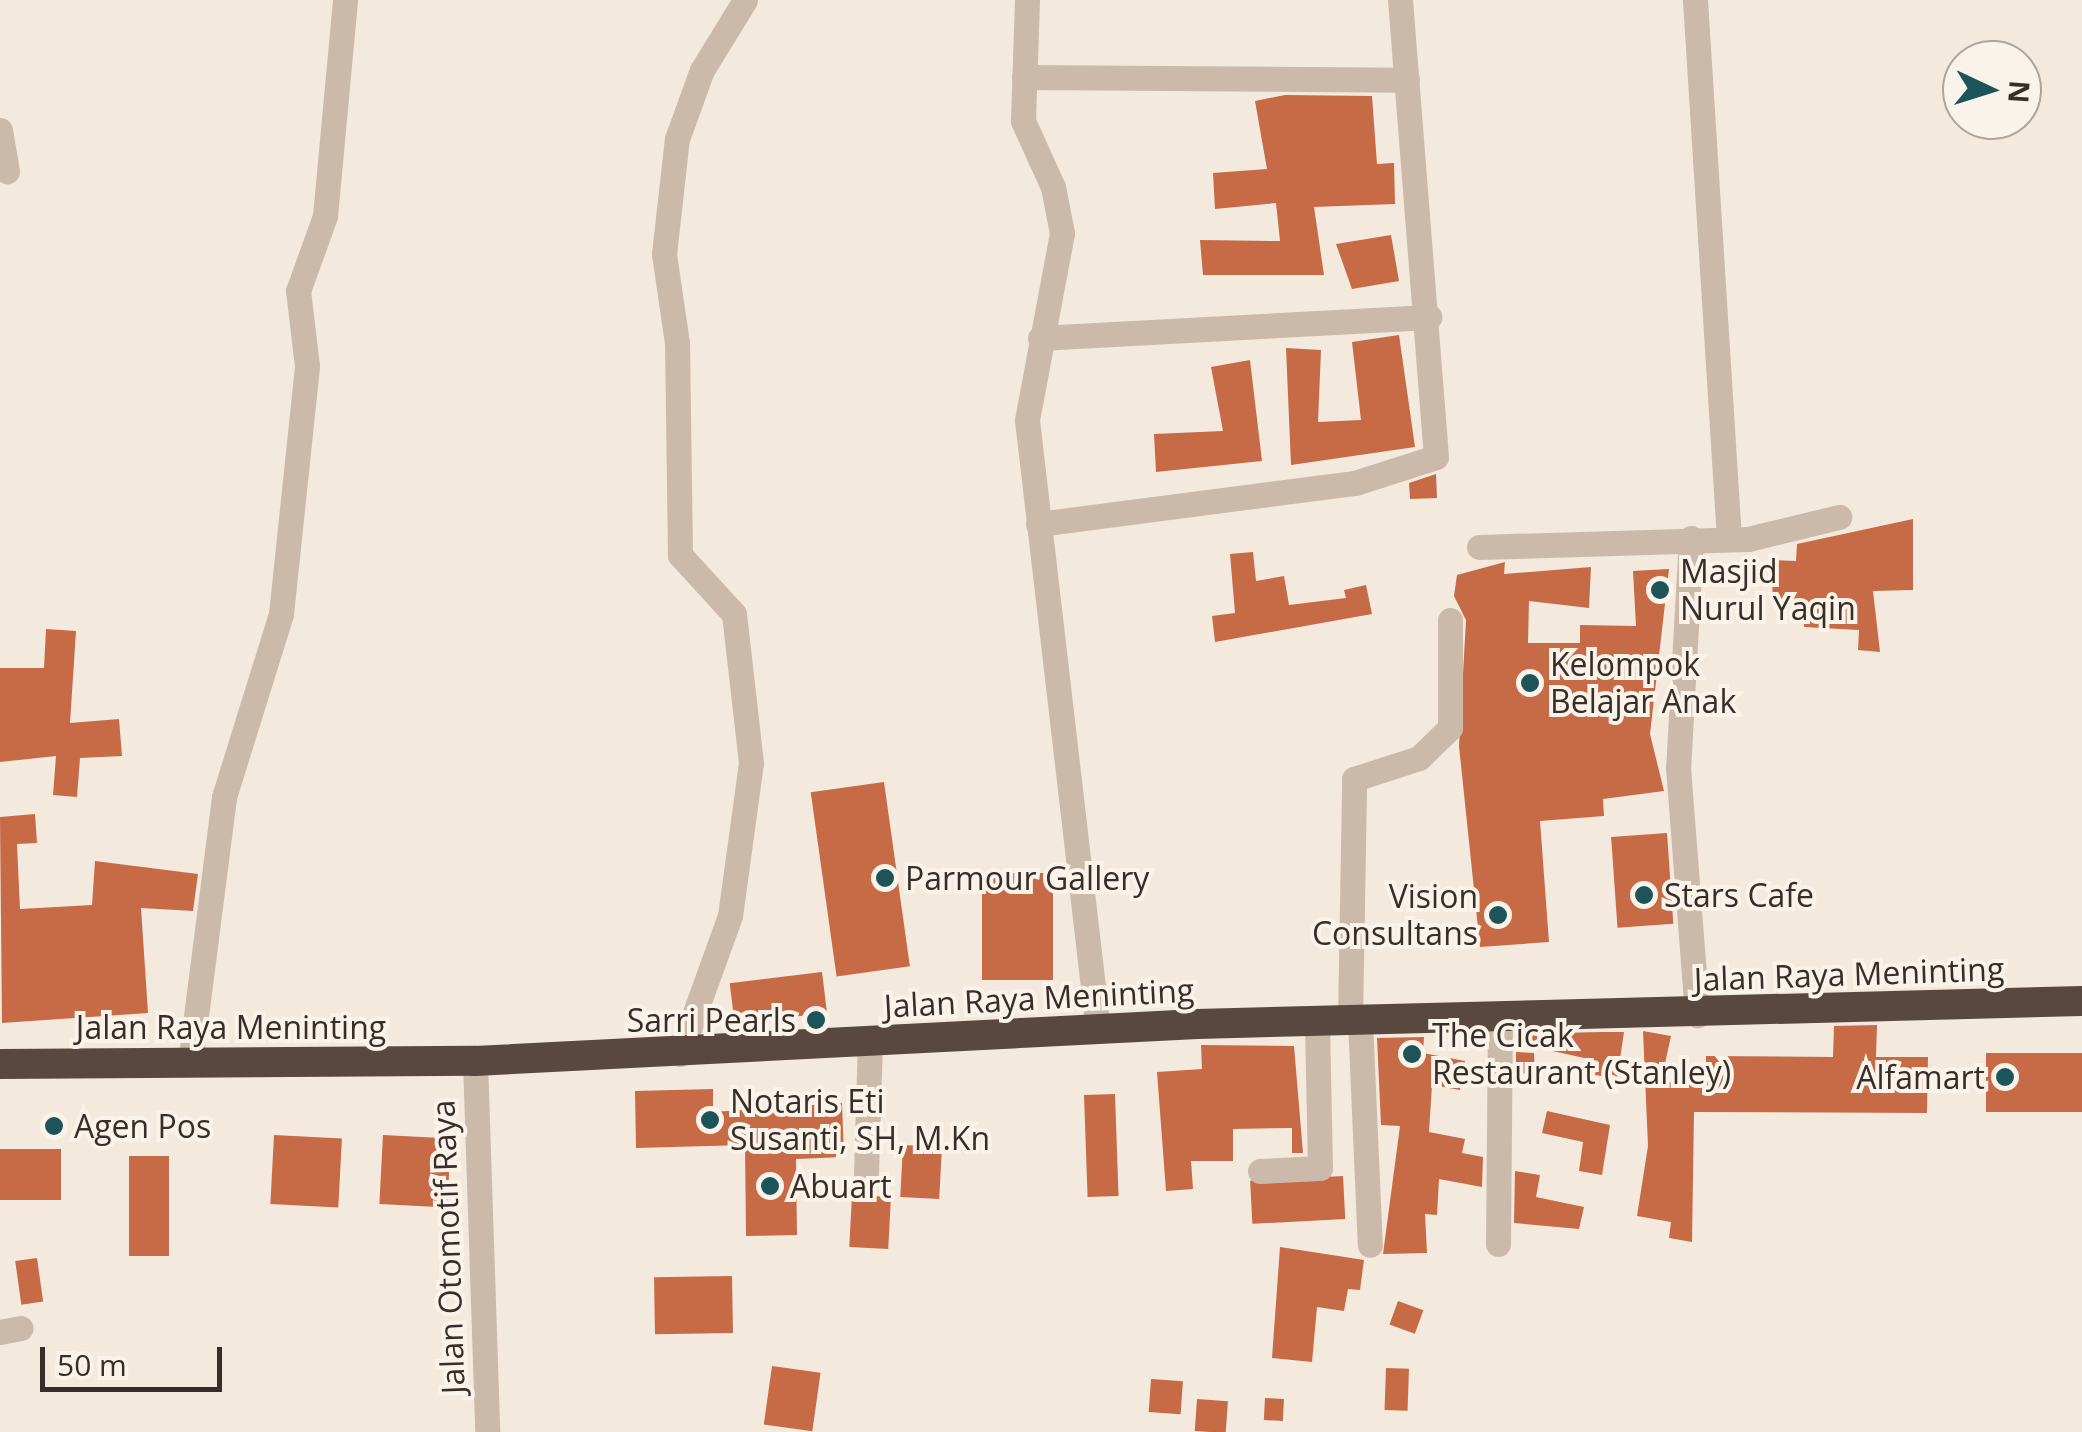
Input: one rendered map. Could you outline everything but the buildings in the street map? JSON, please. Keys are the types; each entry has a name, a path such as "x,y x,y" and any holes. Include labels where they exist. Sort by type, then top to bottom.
{"highway":[{"name":"Jalan Raya Meninting","path":"0,1064 475,1061 1316,1020 1696,1015 2082,1002"}],"street":[{"path":"190,1063 224,797 281,614 307,366 298,291 325,216 346,0"},
{"path":"680,1054 730,916 751,763 734,614 680,555 677,343 664,238 677,139 702,70 745,0"},
{"path":"1027,0 1023,122 1053,186 1062,234 1027,420 1098,1030"},
{"path":"1038,524 1424,465 1440,449 1400,0"},
{"path":"1694,0 1728,539"},
{"path":"1024,77 1407,80"},
{"path":"0,130 7,170"},
{"path":"1040,338 1429,316"},
{"path":"1479,547 1728,539 1839,517"},
{"path":"1691,538 1677,719 1696,1015"},
{"path":"1370,1245 1355,1020 1354,779 1419,758 1450,728 1450,620"},
{"path":"1498,1244 1500,1018"},
{"path":"1260,1171 1320,1168 1316,1020"},
{"path":"866,1174 870,1043"},
{"name":"Jalan Otomotif Raya","path":"475,1061 488,1432"}],"place":[{"name":"Masjid Nurul Yaqin","path":"1660,590"},
{"name":"Kelompok Belajar Anak","path":"1530,683"},
{"name":"Parmour Gallery","path":"885,878"},
{"name":"Stars Cafe","path":"1644,895"},
{"name":"Vision Consultans","path":"1498,915"},
{"name":"Sarri Pearls","path":"816,1020"},
{"name":"The Cicak Restaurant (Stanley)","path":"1412,1054"},
{"name":"Alfamart","path":"2005,1077"},
{"name":"Notaris Eti Susanti, SH, M.Kn","path":"710,1120"},
{"name":"Agen Pos","path":"54,1126"},
{"name":"Abuart","path":"770,1186"}]}
